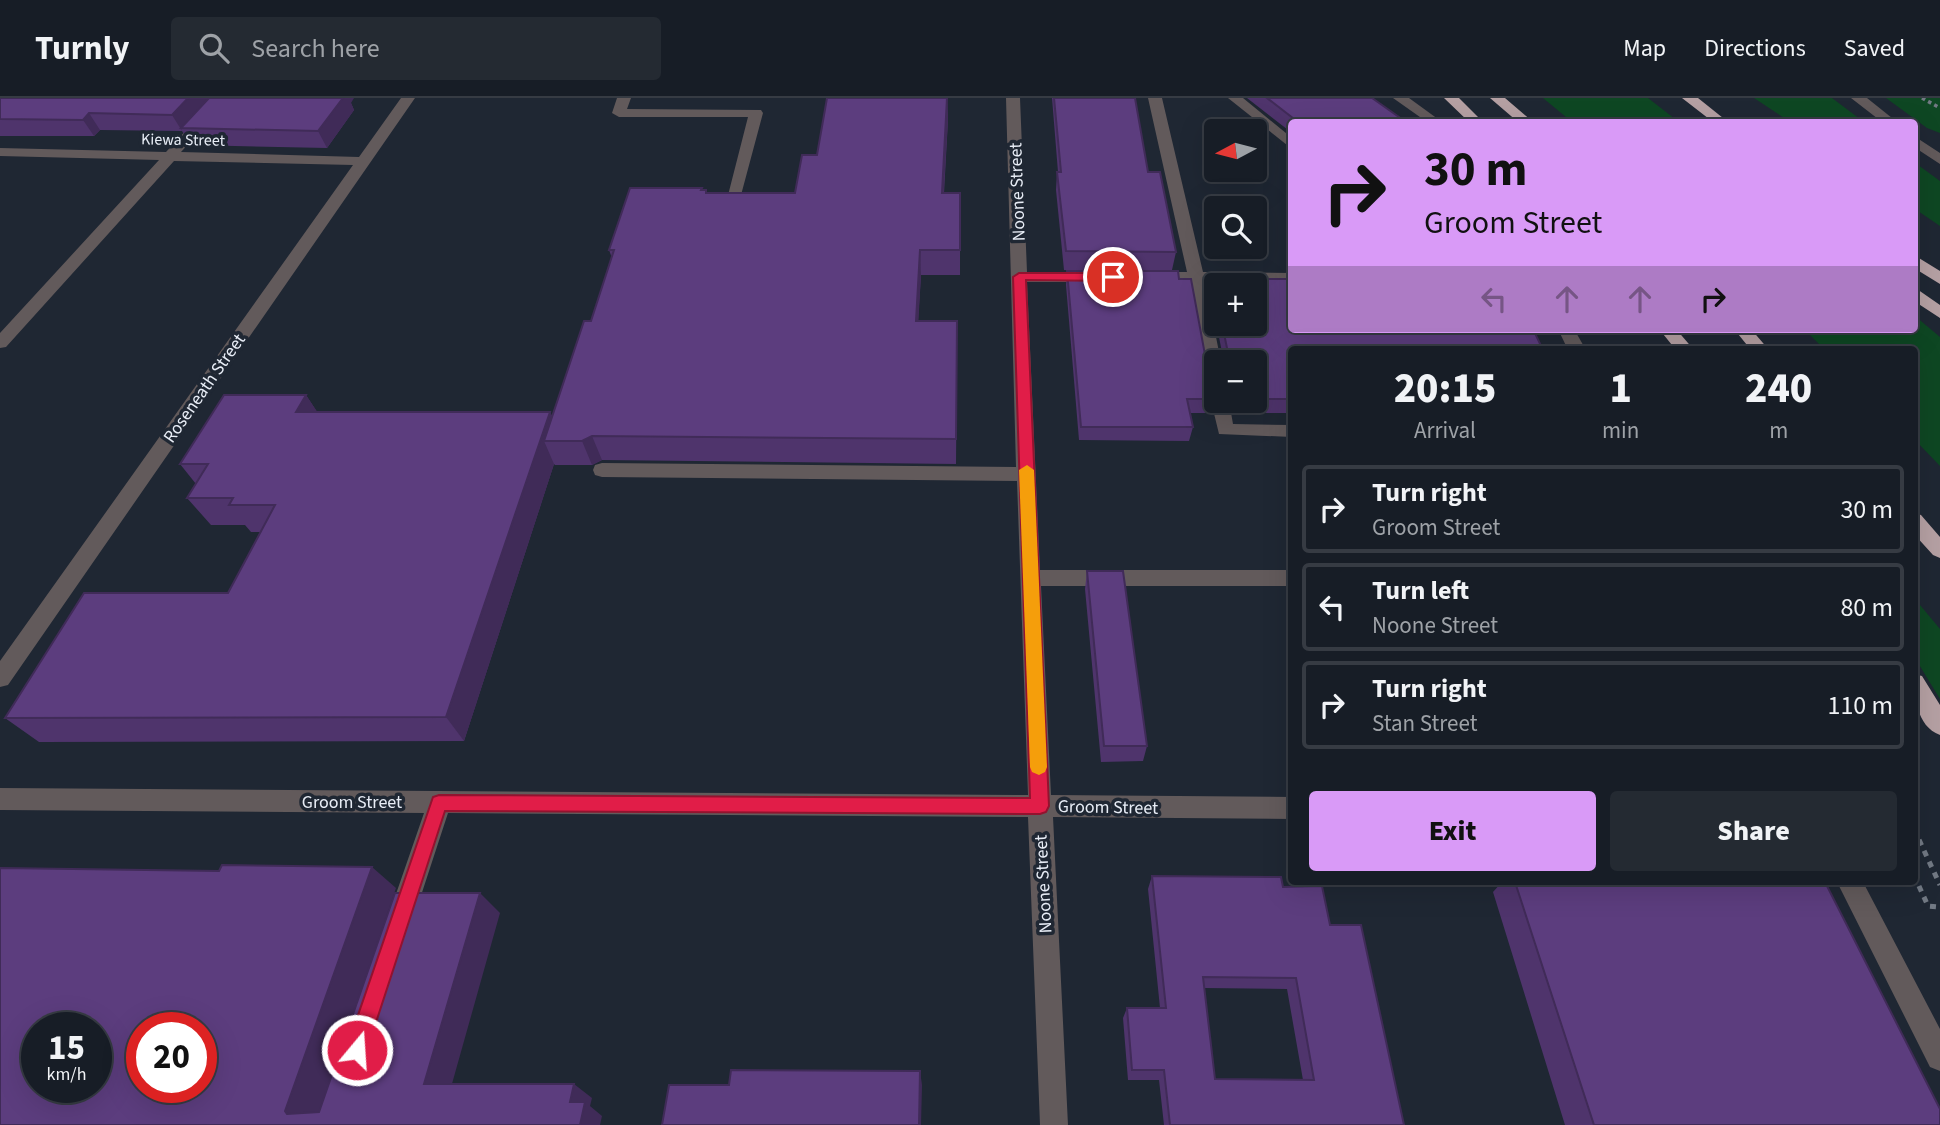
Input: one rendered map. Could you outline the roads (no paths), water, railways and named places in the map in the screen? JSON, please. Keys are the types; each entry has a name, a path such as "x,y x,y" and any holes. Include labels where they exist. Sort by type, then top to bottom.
{"highway":[{"path":"1451,98 1473,119"},
{"path":"1497,98 1522,119"},
{"path":"1683,98 1708,119"},
{"path":"1689,98 1717,119"},
{"path":"1918,263 1940,279"},
{"path":"1918,295 1940,313"},
{"path":"1918,525 1940,550"},
{"path":"1918,689 1940,725"}],"street":[{"path":"0,343 223,98"},
{"name":"Roseneath Street","path":"0,678 408,98"},
{"path":"625,98 618,113 756,113 732,207"},
{"name":"Noone Street","path":"1013,98 1054,1125"},
{"path":"1155,98 1196,277 1210,350"},
{"path":"1235,98 1288,142"},
{"path":"1400,98 1430,119"},
{"path":"1858,98 1887,119"},
{"path":"1918,144 1940,160"},
{"path":"0,166 8,152"},
{"name":"Kiewa Street","path":"8,152 365,161"},
{"path":"1019,277 1113,277"},
{"path":"1140,277 1288,278"},
{"path":"1222,413 1225,430 1288,431"},
{"path":"602,470 1027,474"},
{"path":"1031,578 1288,578"},
{"name":"Groom Street","path":"0,799 1288,808"},
{"path":"393,941 439,803"},
{"path":"1852,885 1940,1057"}]}
